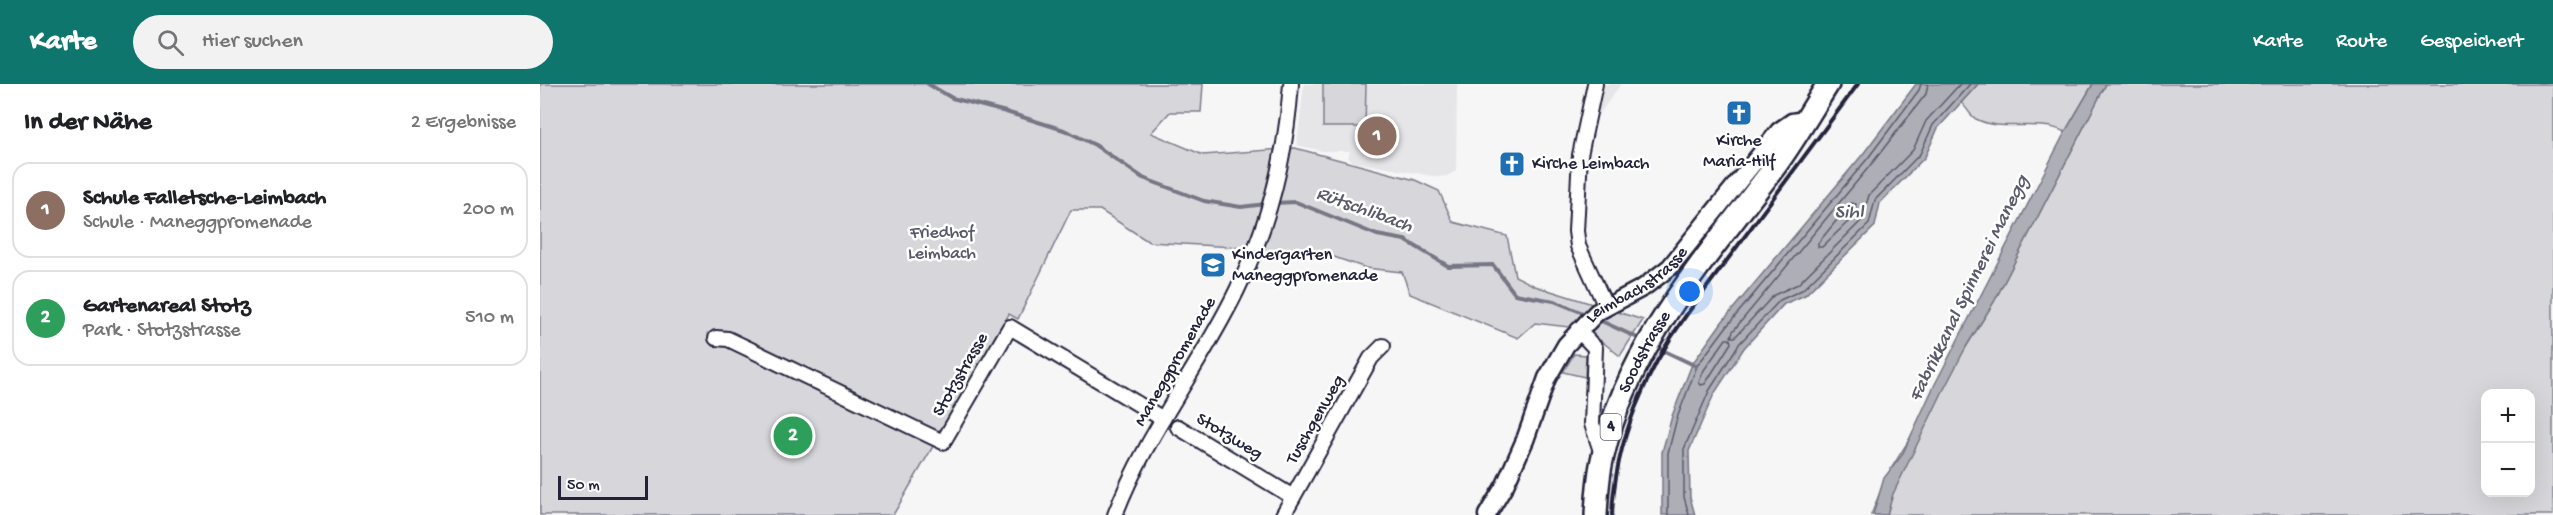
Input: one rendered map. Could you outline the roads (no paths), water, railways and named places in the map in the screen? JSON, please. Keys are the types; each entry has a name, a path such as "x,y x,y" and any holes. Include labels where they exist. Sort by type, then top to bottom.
{"main road":[{"name":"4","path":"1805,120 1828,84"},
{"name":"Soodstrasse","path":"1596,515 1602,457 1622,398 1649,340 1778,162 1805,120"}],"street":[{"name":"Maneggpromenade","path":"1115,515 1131,478 1163,419 1236,292 1261,233 1275,191 1283,152 1291,84"},
{"path":"1595,84 1580,155 1576,231 1578,246 1602,309"},
{"name":"Leimbachstrasse","path":"1487,515 1509,476 1548,375 1566,345 1581,327 1602,309 1644,287 1670,267 1779,131 1792,122 1805,120"},
{"name":"Stotzstrasse","path":"716,338 728,339 943,442 1010,327 1163,419"},
{"path":"1581,327 1594,348 1592,424 1602,457"},
{"name":"Tuschgenweg","path":"1283,515 1371,358 1383,346"},
{"name":"Stotzweg","path":"1178,426 1293,497"}],"water":[{"name":"Sihl","path":"1916,84 1978,84 1938,128 1925,157 1880,203 1875,226 1805,295 1784,304 1744,348 1714,394 1689,451 1690,497 1695,515 1662,515 1662,452 1672,416 1692,364 1722,322 1863,154"},
{"path":"2093,84 2106,84 1994,302 1967,345 1942,393 1893,494 1887,515 1873,515 1884,478 1902,455 1933,388 2065,132"}],"waterway":[{"name":"Rütschlibach","path":"928,84 952,98 1064,130 1095,145 1143,178 1204,201 1241,207 1266,204"},
{"name":"Rütschlibach","path":"1274,203 1296,202 1377,235 1405,240 1448,266 1493,265 1515,294 1554,301 1588,315"},
{"name":"Rütschlibach","path":"1597,319 1642,340"},
{"name":"Rütschlibach","path":"1654,346 1696,366"}],"railway":[{"path":"1612,515 1614,488 1626,435 1635,409 1658,360 1687,314 1858,84"}],"place":[{"name":"Kirche Maria-Hilf","path":"1739,113"},
{"name":"Schule Falletsche-Leimbach","path":"1377,136"},
{"name":"Kirche Leimbach","path":"1512,164"},
{"name":"Kindergarten Maneggpromenade","path":"1213,265"},
{"name":"Gartenareal Stotz","path":"793,436"}],"park label":[{"name":"Friedhof Leimbach","path":"942,243"}],"water label":[{"name":"Fabrikkanal Spinnerei Manegg","path":"1970,289"}]}
